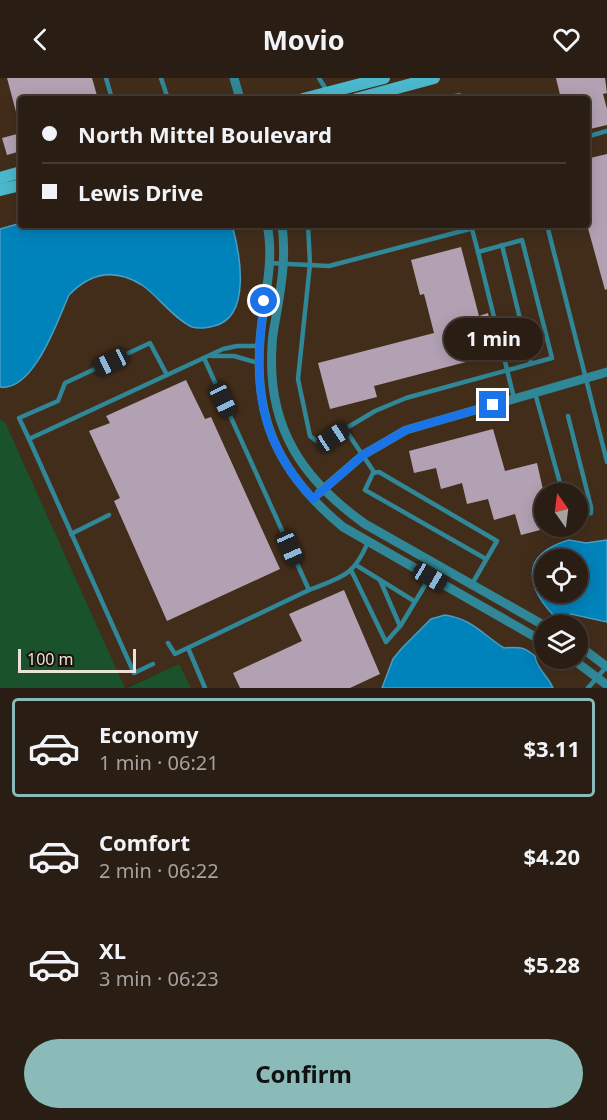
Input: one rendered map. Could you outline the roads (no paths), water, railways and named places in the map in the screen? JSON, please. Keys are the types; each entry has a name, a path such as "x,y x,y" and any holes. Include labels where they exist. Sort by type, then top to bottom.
{"main road":[{"path":"316,96 381,78"},
{"path":"367,96 435,78"},
{"path":"0,185 18,174"},
{"path":"0,185 18,185"}],"street":[{"path":"234,78 239,96"},
{"path":"267,228 269,263 258,363 261,400 273,440 289,471 313,499 343,527 534,636"},
{"path":"282,228 284,263 272,347 272,386 279,420 298,459 323,490 365,524 534,620"},
{"path":"313,499 363,455 406,430 607,372"},
{"path":"588,653 607,667"},
{"path":"586,669 607,685"}],"lane":[{"path":"106,78 111,96"},
{"path":"161,78 167,96"},
{"path":"319,78 328,93"},
{"path":"590,136 607,131"},
{"path":"308,228 310,264 298,379 310,436 319,443 375,411 406,398 552,358 522,240 478,252"},
{"path":"269,263 329,266 475,228"},
{"path":"548,228 607,462"},
{"path":"472,229 514,399"},
{"path":"502,245 531,364"},
{"path":"153,664 134,673 19,418 58,401 65,383 150,343 167,375"},
{"path":"29,439 223,349 237,346 259,346"},
{"path":"206,357 234,356 258,363"},
{"path":"206,357 309,590"},
{"path":"535,393 560,483"},
{"path":"568,416 585,483"},
{"path":"345,429 375,471 497,541 472,584"},
{"path":"375,471 365,490 486,559"},
{"path":"588,495 591,513 588,514"},
{"path":"71,534 109,515"},
{"path":"168,643 175,654 351,570 368,542"},
{"path":"356,565 414,601"},
{"path":"351,570 386,642 400,626 430,577"},
{"path":"380,580 400,626"},
{"path":"188,648 205,688"},
{"path":"588,688 607,667"}],"water":[{"path":"18,224 18,228 233,228 240,267 239,297 234,310 226,320 214,326 194,328 178,318 142,285 122,276 95,277 77,287 69,295 43,352 24,378 12,385 0,387 0,229"},
{"path":"569,540 586,543 607,540 607,622 588,618 588,615 553,615 547,608 544,603 588,603 588,549 548,549"},
{"path":"445,615 454,617 470,624 504,648 527,650 534,655 534,669 541,669 553,688 382,688 393,659 431,619"}]}
